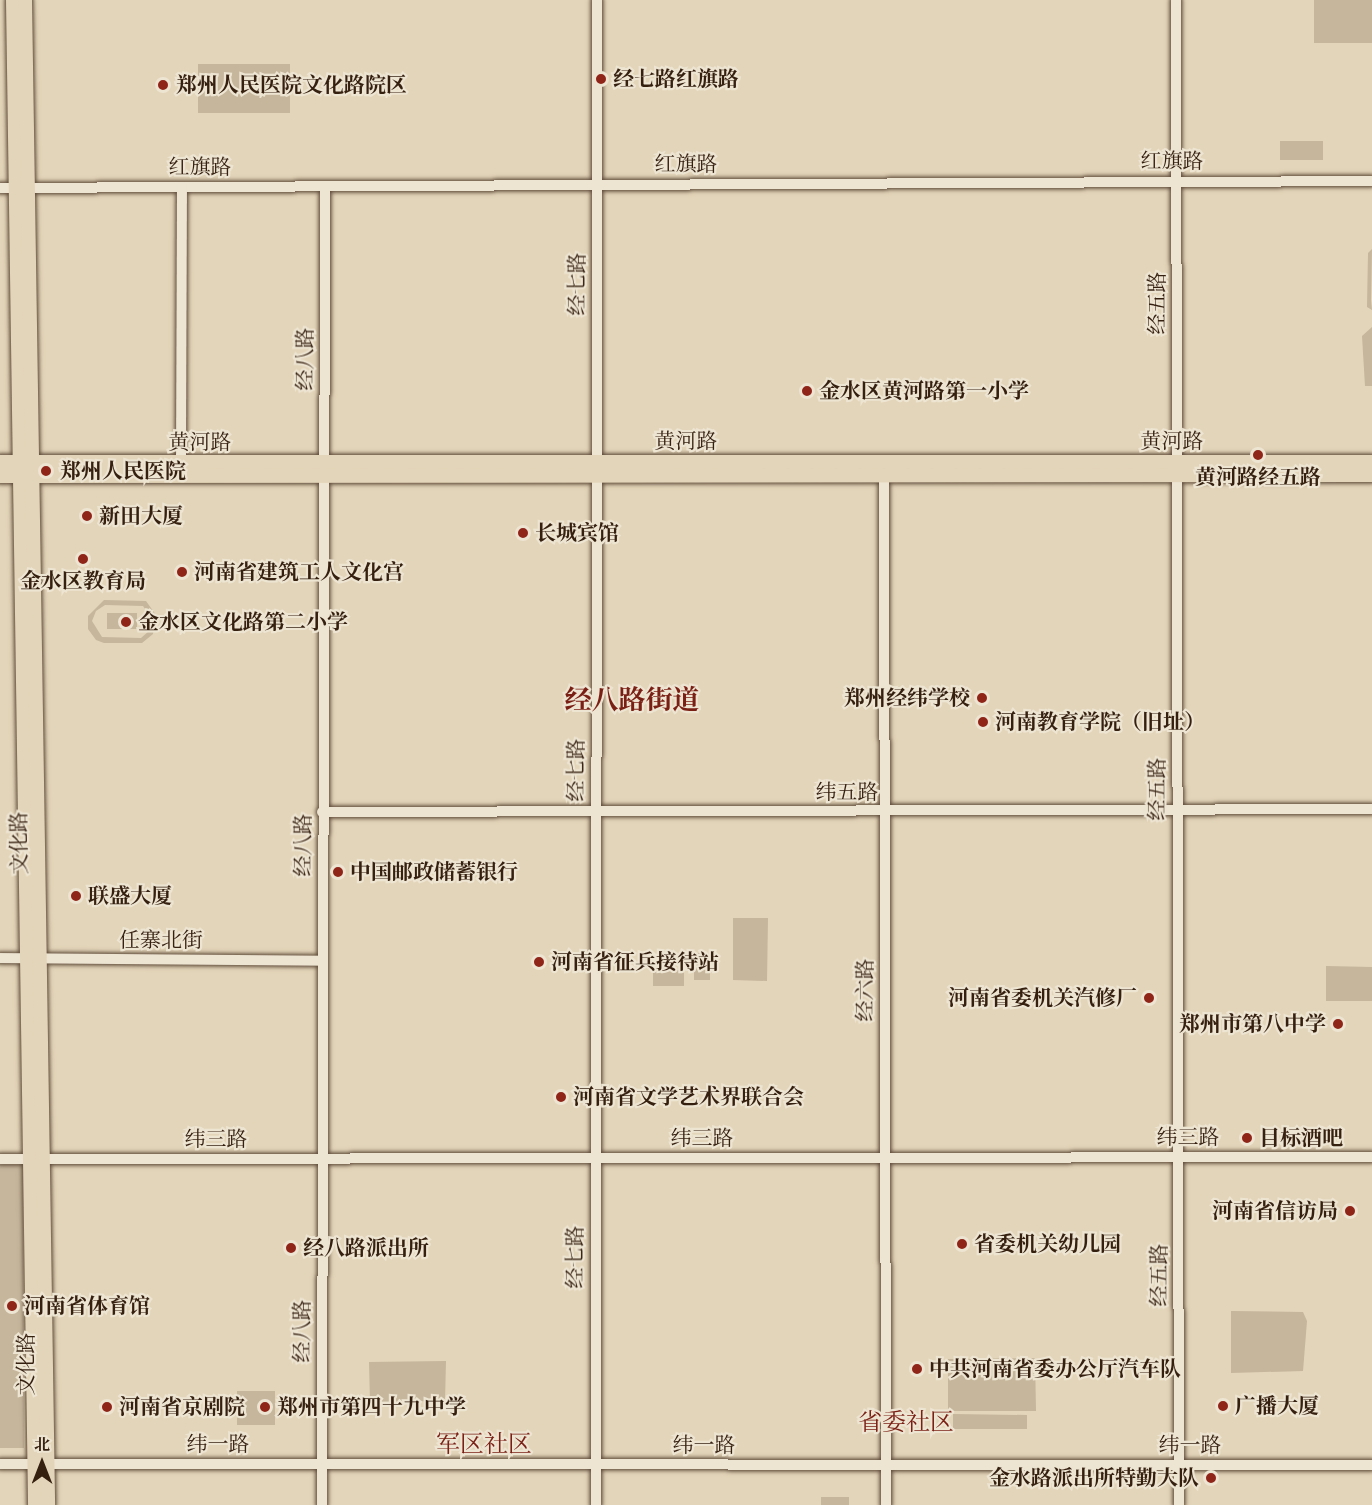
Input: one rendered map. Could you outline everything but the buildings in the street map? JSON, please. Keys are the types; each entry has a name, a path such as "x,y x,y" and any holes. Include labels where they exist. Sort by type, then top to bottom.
{"main road":[{"name":"文化路","path":"13,0 22,188 39,1159 41,1464 35,1505"},
{"name":"文化路","path":"22,188 25,0"},
{"name":"黄河路","path":"0,462 27,469 1176,468 1372,475"},
{"name":"黄河路","path":"596,469 884,476 1372,462"},
{"name":"黄河路","path":"0,476 27,469 181,463 324,470"},
{"name":"文化路","path":"41,1464 48,1505"}],"street":[{"name":"经七路","path":"596,1505 594,1157 597,0"},
{"name":"经五路","path":"1176,0 1179,1505"},
{"name":"红旗路","path":"0,188 1372,181"},
{"name":"经八路","path":"322,1505 325,186"},
{"path":"181,463 182,187"},
{"name":"经六路","path":"884,476 886,1505"},
{"name":"纬五路","path":"322,812 1372,809"},
{"name":"任寨北街","path":"0,958 322,960"},
{"name":"纬三路","path":"0,1159 1372,1157"},
{"name":"纬一路","path":"0,1464 1372,1465"}],"shaded area":[{"path":"1314,0 1372,0 1372,43 1314,43"},
{"path":"198,64 290,64 290,113 198,113"},
{"path":"1280,141 1323,141 1323,160 1280,160"},
{"path":"1372,249 1372,310 1367,307 1368,253"},
{"path":"1372,327 1372,386 1365,386 1362,336"},
{"path":"104,600 146,601 156,615 153,634 142,643 104,643 96,640 88,629 88,616","holes":["105,605 143,606 151,617 149,631 141,638 102,637 92,621 96,611"]},
{"path":"107,613 137,613 137,629 107,629"},
{"path":"733,918 768,918 767,981 733,980"},
{"path":"694,953 710,953 710,980 694,980"},
{"path":"1326,966 1372,967 1372,1001 1326,1001"},
{"path":"653,970 684,970 684,986 653,986"},
{"name":"河南省体育馆","path":"0,1165 23,1165 24,1448 0,1448"},
{"path":"1231,1311 1303,1312 1307,1321 1303,1371 1231,1373"},
{"path":"1035,1358 1036,1411 948,1411 948,1359"},
{"path":"446,1361 445,1401 370,1402 369,1362"},
{"path":"237,1391 275,1391 275,1425 237,1425"},
{"path":"953,1414 1027,1415 1027,1429 953,1429"},
{"path":"821,1497 849,1497 849,1505 821,1505"}],"place":[{"name":"经七路红旗路","path":"601,79"},
{"name":"郑州人民医院文化路院区","path":"163,85"},
{"name":"金水区黄河路第一小学","path":"807,391"},
{"name":"黄河路经五路","path":"1258,455"},
{"name":"郑州人民医院","path":"46,471"},
{"name":"新田大厦","path":"87,516"},
{"name":"长城宾馆","path":"523,533"},
{"name":"金水区教育局","path":"83,559"},
{"name":"河南省建筑工人文化宫","path":"182,572"},
{"name":"金水区文化路第二小学","path":"126,622"},
{"name":"郑州经纬学校","path":"982,698"},
{"name":"河南教育学院（旧址）","path":"983,722"},
{"name":"中国邮政储蓄银行","path":"338,872"},
{"name":"联盛大厦","path":"76,896"},
{"name":"河南省征兵接待站","path":"539,962"},
{"name":"河南省委机关汽修厂","path":"1149,998"},
{"name":"郑州市第八中学","path":"1338,1024"},
{"name":"河南省文学艺术界联合会","path":"561,1097"},
{"name":"目标酒吧","path":"1247,1138"},
{"name":"河南省信访局","path":"1350,1211"},
{"name":"省委机关幼儿园","path":"962,1244"},
{"name":"经八路派出所","path":"291,1248"},
{"name":"河南省体育馆","path":"12,1306"},
{"name":"中共河南省委办公厅汽车队","path":"917,1369"},
{"name":"广播大厦","path":"1223,1406"},
{"name":"河南省京剧院","path":"107,1407"},
{"name":"郑州市第四十九中学","path":"265,1407"},
{"name":"金水路派出所特勤大队","path":"1211,1478"}],"district":[{"name":"经八路街道","path":"632,700"},
{"name":"省委社区","path":"906,1423"},
{"name":"军区社区","path":"484,1445"}]}
